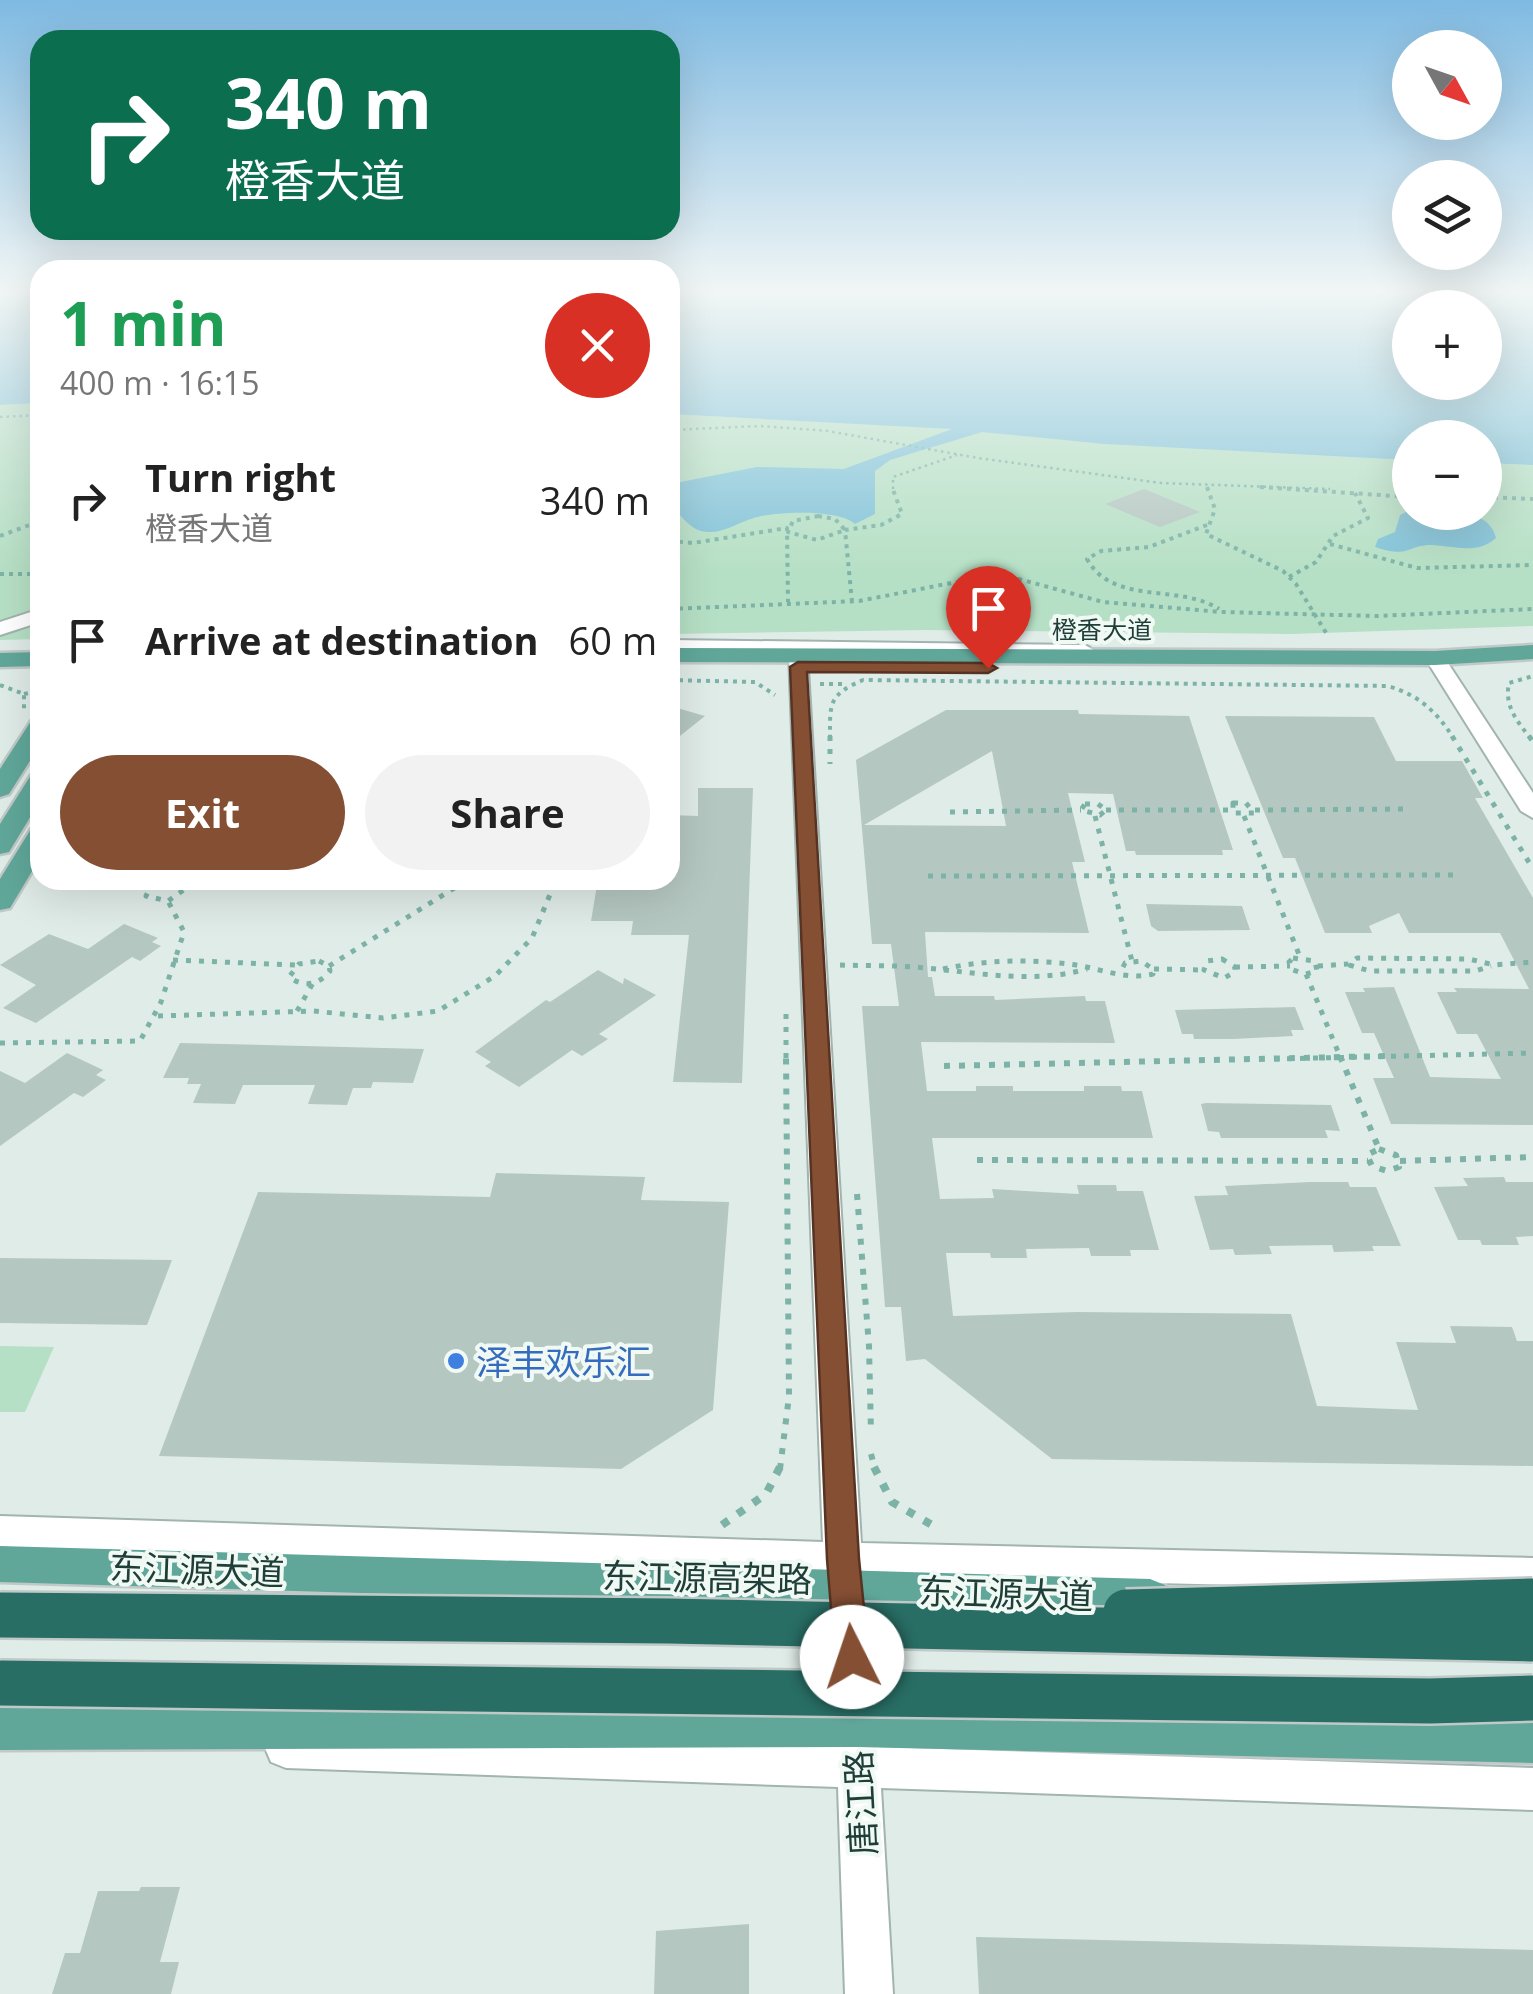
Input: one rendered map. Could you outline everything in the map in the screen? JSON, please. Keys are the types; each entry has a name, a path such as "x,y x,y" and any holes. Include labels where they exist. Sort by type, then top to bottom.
{"highway":[{"path":"669,1621 1533,1601"},
{"name":"东江源高架路","path":"0,1615 669,1621 1533,1639"},
{"path":"0,1683 1430,1702 1533,1698"}],"main road":[{"name":"橙香大道","path":"680,666 798,660 1211,657 1439,665 1533,652"},
{"name":"橙香大道","path":"680,655 798,660 1533,665"},
{"path":"0,660 30,658"},
{"path":"0,673 30,672"},
{"path":"0,762 30,701"},
{"path":"0,789 28,724"},
{"path":"0,846 30,796"},
{"path":"0,902 30,852"},
{"name":"东江源大道","path":"0,1564 845,1574 1533,1610"},
{"path":"0,1729 857,1745 1533,1741"}],"street":[{"path":"0,628 30,618"},
{"path":"680,646 991,647 1211,657"},
{"name":"唐江路","path":"798,660 830,959 845,1574 869,1994"},
{"path":"1439,665 1533,811"},
{"path":"0,1532 845,1574 1533,1575"},
{"path":"0,1740 857,1745 1533,1788"}],"path":[{"path":"0,418 30,416"},
{"path":"680,430 780,428 1207,486 1392,496"},
{"path":"787,528 792,535 814,540 881,525 902,514 892,484 900,472 960,455"},
{"path":"1207,486 1216,510 1206,525 1206,534 1264,561 1288,577 1330,638"},
{"path":"1288,577 1310,568 1333,536 1368,518 1355,493"},
{"path":"1502,498 1533,499"},
{"path":"680,542 787,528 793,521 818,516 835,520 845,530 852,602"},
{"path":"0,536 30,525"},
{"path":"1206,525 1149,547 1101,550 1088,559 1102,580 1128,589 1196,594 1222,612"},
{"path":"787,528 788,602"},
{"path":"1330,544 1418,568 1533,565"},
{"path":"0,574 30,574"},
{"path":"680,608 852,602 897,597 991,576 1011,576 1098,602 1222,612 1313,617 1533,609"},
{"path":"1533,676 1510,683 1505,693 1509,709 1533,742"},
{"path":"680,680 762,684 781,705"},
{"path":"831,782 830,706 838,690 863,680 1388,686 1409,692 1440,716 1533,870"},
{"path":"0,685 30,696"},
{"path":"28,724 24,710 30,700"},
{"path":"1230,810 1239,802 1254,810 1408,809"},
{"path":"1081,810 1092,803 1106,810 1230,810 1244,816 1300,957 1318,966 1348,964 1370,971 1475,971 1533,962"},
{"path":"950,812 1081,810 1094,816 1132,961"},
{"path":"1094,816 1106,810"},
{"path":"1244,816 1254,810"},
{"path":"928,876 1456,875"},
{"path":"147,890 151,900 168,901 184,890"},
{"path":"295,965 289,977 294,982 313,983 327,976 329,966 451,890"},
{"path":"158,1016 297,1012 383,1018 438,1011 495,976 532,938 552,890"},
{"path":"0,1044 140,1042 158,1016 184,932 168,901"},
{"path":"1290,966 1289,962 1300,957"},
{"path":"1348,964 1358,958 1469,958 1494,966"},
{"path":"830,959 964,976 1066,976 1087,970"},
{"path":"830,959 840,981"},
{"path":"1204,970 1203,965 1214,959 1235,967 1290,966 1306,974 1379,1149"},
{"path":"173,960 295,965 315,960 329,966"},
{"path":"1122,972 1126,963 1132,961 1152,969 1204,970 1224,978 1235,972 1235,967"},
{"path":"940,970 964,963 1063,963 1087,970 1122,972 1142,980 1153,974 1152,969"},
{"path":"1306,974 1318,966"},
{"path":"297,1012 313,983"},
{"path":"720,1526 766,1494 779,1473 789,1396 786,998"},
{"path":"944,1066 1533,1054"},
{"path":"1368,1161 1367,1155 1379,1149 1396,1155 1400,1161"},
{"path":"1400,1161 1533,1157"},
{"path":"977,1160 1368,1161 1388,1171 1399,1166 1400,1161"},
{"path":"856,1188 869,1346 872,1455 883,1495 916,1519 946,1532"}],"green space":[{"path":"30,404 30,639 0,640 0,405"},
{"path":"680,414 954,428 1392,459 1392,530 1502,530 1502,464 1533,465 1533,626 1291,634 924,630 680,634"},
{"path":"0,1346 54,1347 25,1412 0,1412"}],"water":[{"path":"0,386 30,386 30,404 0,405"},
{"path":"680,386 1392,386 1392,400 1502,400 1502,386 1533,386 1533,465 1502,464 1502,420 1392,420 1392,459 1105,444 982,432 890,460 875,471 875,514 855,524 836,516 791,513 764,516 708,532 693,527 680,516 680,482 757,467 844,469 952,429 680,415"},
{"path":"1493,530 1496,538 1473,548 1432,545 1395,552 1375,547 1378,539 1395,532"}],"building":[{"path":"1144,489 1200,512 1160,527 1105,504"},
{"path":"680,709 705,716 680,736"},
{"path":"946,710 1078,710 1079,714 1189,716 1233,850 1222,850 1223,855 1136,855 1135,851 1126,851 1113,794 1068,793 1085,862 1072,862 1089,933 925,932 928,977 932,977 935,996 994,996 995,1000 1085,996 1086,1001 1105,1001 1115,1043 921,1042 927,1091 1013,1086 1013,1091 1084,1091 1084,1086 1121,1086 1122,1091 1142,1091 1153,1138 932,1138 940,1199 994,1198 992,1189 1079,1194 1077,1185 1116,1185 1117,1191 1143,1191 1159,1250 1130,1250 1131,1256 1091,1256 1089,1248 1026,1249 1027,1258 946,1253 953,1316 1077,1312 1291,1314 1317,1406 1418,1410 1396,1342 1456,1343 1450,1326 1512,1327 1517,1341 1533,1341 1533,1466 1052,1459 925,1359 906,1361 901,1307 885,1307 862,1006 899,1006 891,944 872,944 856,760","holes":["992,751 1006,826 864,825"]},
{"path":"1225,716 1374,717 1396,761 1462,761 1483,798 1475,798 1533,898 1533,1125 1391,1124 1373,1078 1394,1078 1374,1033 1362,1033 1345,992 1394,987 1430,1077 1501,1079 1477,1034 1457,1034 1437,992 1457,992 1454,988 1529,989 1500,933 1409,933 1399,913 1369,926 1372,933 1325,933 1295,858 1283,858"},
{"path":"698,788 753,788 742,1083 673,1082 689,935 631,935 633,921 591,921 596,890 680,890 680,815 698,816"},
{"path":"1146,904 1242,906 1250,930 1158,931 1151,926"},
{"path":"124,924 158,938 152,942 161,946 140,961 132,957 36,1023 3,1008 36,985 0,965 49,934 88,949"},
{"path":"598,970 656,995 599,1034 608,1039 582,1056 572,1050 519,1087 485,1066 491,1062 475,1052 546,1000 550,1002"},
{"path":"1295,1007 1304,1030 1291,1030 1293,1036 1234,1039 1194,1039 1193,1034 1182,1034 1175,1010"},
{"path":"180,1043 424,1049 413,1083 373,1082 371,1088 353,1088 347,1105 308,1104 315,1085 243,1085 235,1104 193,1103 201,1084 187,1084 189,1078 163,1078"},
{"path":"67,1053 103,1070 96,1075 106,1080 83,1097 74,1093 0,1146 0,1071 25,1083"},
{"path":"1201,1104 1331,1105 1340,1131 1325,1130 1328,1138 1221,1138 1219,1132 1208,1131"},
{"name":"泽丰欢乐汇","path":"496,1173 645,1177 641,1200 729,1202 713,1410 621,1469 159,1456 258,1192 490,1197"},
{"path":"1504,1177 1506,1182 1533,1182 1533,1236 1516,1237 1519,1245 1482,1245 1480,1240 1458,1240 1434,1187 1468,1186 1463,1178"},
{"path":"1310,1182 1376,1187 1401,1246 1334,1252 1332,1245 1269,1246 1272,1254 1235,1255 1233,1249 1210,1250 1194,1196 1228,1195 1225,1186"},
{"path":"0,1258 172,1260 147,1325 0,1323"},
{"path":"141,1887 180,1887 160,1962 179,1962 171,1994 52,1994 65,1953 80,1953 98,1891 139,1891"},
{"path":"749,1924 749,1994 654,1994 656,1931"},
{"path":"976,1937 1533,1950 1533,1994 979,1994"}],"place":[{"name":"泽丰欢乐汇","path":"456,1361"}],"route":[{"path":"852,1657 843,1559 798,667 988,668"}]}
